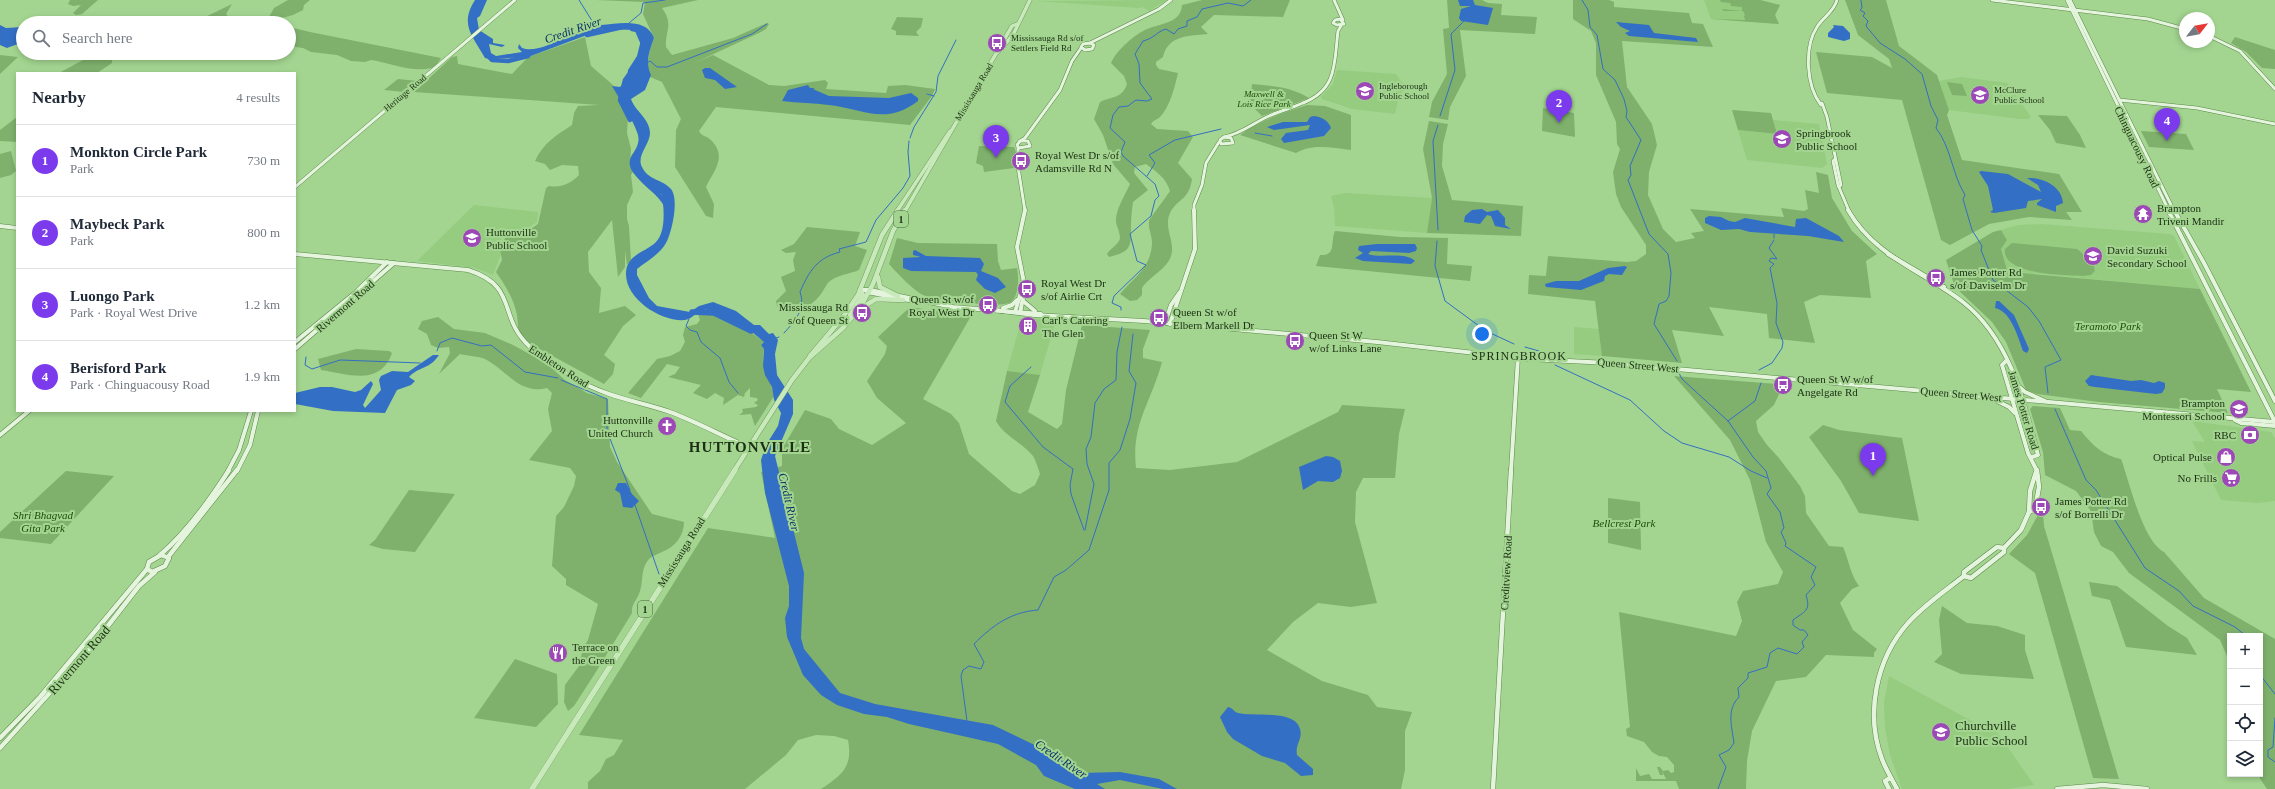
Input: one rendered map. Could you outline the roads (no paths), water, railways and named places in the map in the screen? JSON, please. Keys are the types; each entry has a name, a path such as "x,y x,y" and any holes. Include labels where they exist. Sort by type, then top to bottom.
{"main road":[{"name":"Mississauga Road","path":"809,358 844,328 869,291 893,231 929,173 950,135 950,132 998,52 1005,46 1030,0"},
{"name":"Mississauga Road","path":"532,789 792,380 843,317 860,290 882,235 946,135 950,132"},
{"path":"878,268 880,270 877,280 878,286 884,291 898,296"},
{"path":"844,328 863,295 860,290"},
{"path":"848,322 854,319 865,304 872,299 880,298 903,300"}],"street":[{"name":"Heritage Road","path":"296,186 515,0"},
{"path":"1020,312 1026,288 1017,247 1025,212 1017,144 1031,130 1060,90 1072,61 1082,44 1090,43 1122,25 1159,9 1171,0"},
{"path":"1170,324 1195,245 1194,205 1202,185 1206,163 1220,140 1224,137 1238,133 1257,121 1315,98 1328,86 1333,76 1338,31 1345,23 1339,14 1334,0"},
{"name":"James Potter Road","path":"1837,0 1835,7 1822,20 1809,44 1809,71 1816,93 1827,117 1835,159 1833,161 1836,184 1839,187 1845,207 1856,226 1892,258 1959,298 1986,324 1999,343 2016,381 2038,455 2032,457"},
{"path":"1992,0 2148,19 2179,27"},
{"name":"Chinguacousy Road","path":"2067,0 2120,100 2182,227 2204,263 2275,401"},
{"name":"Chinguacousy Road","path":"2070,0 2073,10 2114,99 2275,422"},
{"path":"1338,31 1333,22 1339,14"},
{"path":"1336,20 1343,21"},
{"path":"1335,25 1341,26"},
{"path":"1078,53 1092,49 1102,37"},
{"path":"2215,39 2240,51 2275,89"},
{"path":"1090,43 1094,45"},
{"path":"1081,48 1087,50"},
{"path":"2114,99 2232,112 2275,124"},
{"path":"1018,160 1026,148 1030,146 1031,130"},
{"path":"1213,152 1231,144 1238,133"},
{"path":"1224,137 1233,141"},
{"path":"1020,141 1030,142"},
{"path":"1219,142 1226,145"},
{"path":"1018,147 1026,148"},
{"path":"0,226 16,228"},
{"name":"Embleton Road","path":"296,253 468,270 484,275 495,281 503,292 511,325 517,334 529,347 546,359 594,388 674,413 748,448"},
{"name":"Rivermont Road","path":"296,341 355,293 387,262"},
{"name":"Rivermont Road","path":"296,347 394,263"},
{"path":"1015,312 1024,282"},
{"name":"Queen Street West","path":"860,290 898,296 921,302"},
{"name":"Queen Street West","path":"869,291 903,300 958,308 1035,312 1041,314"},
{"path":"1165,323 1171,304 1180,292"},
{"path":"1001,309 1012,305 1018,299"},
{"path":"1023,301 1035,312"},
{"name":"Queen Street West","path":"994,310 1001,309 1015,312"},
{"name":"Queen Street West","path":"1020,312 1114,318 1377,342 1548,360 1602,362 2012,398 2235,420 2275,422"},
{"name":"Creditview Road","path":"1493,789 1518,357"},
{"name":"James Potter Road","path":"1964,576 1971,578 2004,552 2004,548 2021,530 2029,512 2035,509 2038,496 2039,478 2032,457 2028,453 2002,365 2007,360"},
{"path":"2016,381 2022,390 2047,402"},
{"path":"1987,396 2009,407 2018,419"},
{"path":"0,435 28,412"},
{"path":"158,556 172,544 229,472 246,434 251,412"},
{"path":"158,556 168,557 224,487 247,454 255,429 258,412"},
{"name":"Queen Street West","path":"2235,420 2241,423 2275,426"},
{"name":"James Potter Road","path":"2029,512 2027,506 2032,476 2036,472"},
{"name":"James Potter Road","path":"1897,789 1894,782 1890,778 1875,728 1874,692 1879,675 1891,646 1907,623 1926,605 1964,576 1964,572 1997,546 2004,548"},
{"name":"Rivermont Road","path":"0,738 40,697 147,569 149,562 158,556"},
{"name":"Rivermont Road","path":"0,748 93,645 139,586 155,571 167,564 169,560 168,557"},
{"path":"147,569 155,571"},
{"name":"James Potter Road","path":"1889,789 1885,781 1890,778"},
{"path":"2057,789 2103,785 2147,789"}],"water":[{"name":"Credit River","path":"475,0 487,0 480,16 477,18 479,30 493,39 493,43 505,45 502,47 489,44 491,53 496,56 522,52 518,48 519,44 522,48 539,48 589,26 597,24 638,24 650,31 654,38 649,52 648,61 651,75 645,90 631,99 648,123 650,133 642,154 642,167 651,177 670,188 673,192 675,206 673,223 666,243 657,254 637,269 637,275 649,298 657,306 690,312 699,306 713,302 736,311 754,325 760,325 769,334 773,333 778,340 775,354 777,375 793,400 793,414 775,456 804,573 801,638 804,649 840,693 875,704 993,725 1051,753 1082,773 1120,772 1159,779 1177,789 1163,789 1120,780 1097,784 1105,789 1075,789 1044,776 1036,765 998,744 909,724 887,717 864,714 837,705 821,695 803,675 787,637 785,618 789,606 789,586 765,493 762,469 761,460 766,445 778,426 781,413 774,400 772,387 765,375 763,366 764,349 761,345 764,342 742,325 729,322 707,310 704,310 685,320 676,320 656,313 639,301 628,284 626,274 629,262 656,242 659,238 664,220 662,195 639,179 630,168 632,155 638,143 638,135 630,117 612,86 620,87 627,79 628,70 637,56 642,36 635,30 603,29 528,57 489,59 485,58 472,37 468,24 470,9"},
{"path":"1458,0 1473,0 1475,5 1493,8 1488,25 1461,21 1459,18 1461,9 1471,6 1460,6"},
{"path":"1616,22 1649,25 1654,33 1696,38 1698,42 1629,36 1625,33 1630,31 1621,27"},
{"path":"0,25 6,28 16,27 16,45 7,48 0,45"},
{"path":"1833,25 1843,26 1850,33 1850,39 1844,41 1828,37 1828,33 1834,27"},
{"path":"705,68 710,68 737,87 725,89 715,80 705,78 702,70"},
{"path":"808,85 810,88 815,88 813,89 829,96 889,98 911,93 918,98 918,101 906,109 895,113 874,114 829,105 782,101 788,90"},
{"path":"1314,116 1324,119 1330,125 1331,128 1324,136 1284,143 1281,139 1286,133 1308,130 1310,125 1274,130 1267,127 1283,122 1307,122 1310,117"},
{"path":"1979,172 2008,174 2041,192 2038,185 2027,178 2045,181 2055,187 2062,197 2063,203 2056,206 2056,212 2037,205 2037,203 2042,199 2028,201 2026,208 1994,213 1990,212 1993,210 1988,186"},
{"path":"1482,209 1487,212 1498,210 1505,218 1505,225 1511,229 1495,226 1491,216 1487,215 1480,224 1464,222 1465,216 1472,210"},
{"path":"1709,216 1721,217 1735,222 1745,218 1795,227 1796,219 1806,218 1839,236 1844,242 1808,236 1750,232 1739,229 1721,230 1705,223 1705,218"},
{"path":"1377,244 1415,244 1417,248 1416,251 1409,253 1371,251 1368,254 1380,256 1405,256 1415,261 1411,264 1363,261 1355,258 1363,253 1358,250 1359,246"},
{"path":"915,250 926,256 980,258 984,264 981,271 998,278 1006,287 995,293 985,289 976,280 978,275 976,272 911,271 903,268 903,258 921,257 913,255 913,251"},
{"path":"1627,267 1622,275 1609,274 1605,276 1604,281 1581,290 1546,287 1545,284 1556,281 1579,281 1608,268"},
{"path":"1996,301 1999,301 2014,315 2029,349 2027,353 2023,351 2010,319 2001,310 1995,308"},
{"path":"433,355 439,355 428,366 416,371 409,377 415,381 411,385 397,390 385,413 333,411 296,404 296,393 320,387 332,387 355,392 361,390 371,381 373,384 363,405 365,408 381,390 379,380 381,376 392,371 408,372"},
{"path":"2091,375 2131,381 2141,380 2154,383 2159,381 2165,383 2165,388 2162,393 2156,394 2089,386 2085,381"},
{"path":"1326,456 1333,457 1340,461 1342,471 1340,478 1333,482 1318,481 1303,490 1299,467"},
{"path":"618,483 626,483 632,494 639,501 632,508 623,507 620,493 615,490"},
{"path":"1228,707 1238,713 1282,716 1297,723 1301,733 1297,748 1297,755 1313,769 1313,775 1301,776 1285,763 1262,756 1233,739 1227,732 1220,717"}],"waterway":[{"path":"579,0 594,24"},
{"path":"629,23 641,13 643,3 665,0"},
{"path":"1121,310 1121,307 1112,303 1114,296 1146,265 1137,261 1130,234 1151,216 1155,200 1159,196 1155,184 1123,156 1121,152 1125,142 1110,128 1113,115 1119,107 1128,106 1136,100 1147,101 1152,99 1140,83 1139,64 1135,54 1143,41 1166,29 1174,34 1178,29 1187,26 1187,21 1197,17 1202,9 1228,3 1243,6 1251,0"},
{"path":"1582,0 1588,10 1590,27 1597,35 1603,69 1615,80 1624,99 1627,111 1626,117 1641,140 1630,166 1631,175 1628,180 1649,234 1668,254 1671,273 1669,296 1666,301 1659,304 1654,324 1677,361"},
{"path":"1861,0 1862,8 1860,10 1865,13 1863,16 1868,21 1866,26 1880,43 1905,59 1922,74 1931,106 1938,120 1936,128 1945,144 1957,178 1965,195 1963,199 1972,230 1982,246 1981,250 1993,280 2028,307 2039,321 2061,360 2045,367 2048,393"},
{"path":"1440,116 1455,70 1451,34 1464,21"},
{"path":"647,63 650,61 657,67 667,67 752,34 767,24"},
{"name":"Credit River","path":"587,35 623,27"},
{"name":"Credit River","path":"632,29 637,30 644,46"},
{"path":"934,96 936,92 938,76 956,40"},
{"name":"Credit River","path":"486,54 492,60 508,61 528,56"},
{"name":"Credit River","path":"630,120 620,100 625,80 633,69"},
{"path":"927,94 934,96"},
{"path":"910,138 914,127 934,96"},
{"path":"1438,125 1433,141 1438,230"},
{"path":"1147,176 1155,163 1149,155 1175,140 1221,129"},
{"path":"1255,133 1272,136"},
{"path":"784,333 798,314 802,304 800,292 815,266 825,258 840,252 839,249 866,242 876,220 903,188 910,176 908,152 909,141"},
{"name":"Credit River","path":"639,176 660,196 666,205"},
{"path":"1759,370 1772,363 1782,348 1783,342 1776,323 1777,303 1770,268 1774,264 1769,261 1771,258 1777,259 1769,248 1774,240"},
{"path":"1437,241 1435,266 1445,301 1486,331 1514,344"},
{"name":"Credit River","path":"692,312 714,313 751,331"},
{"path":"689,319 686,326 690,330 697,332 701,342 720,358 729,382 738,393"},
{"path":"1085,530 1094,484 1087,464 1086,449 1091,437 1095,403 1104,389 1116,380 1117,352 1122,327"},
{"path":"967,721 961,676 963,670 969,666 981,669 984,662 974,644 995,625 1019,613 1038,610 1054,577 1066,570 1089,550 1109,490 1109,463 1120,450 1130,419 1136,383 1129,371 1133,334"},
{"path":"437,351 440,343 452,338 482,346 491,345 525,372 558,378"},
{"path":"1525,347 1539,351"},
{"path":"306,357 305,365 312,369 340,360 420,363"},
{"path":"1555,365 1630,400 1664,431 1682,443 1729,457 1751,471 1767,478"},
{"path":"1031,367 1010,386 1005,402 1043,447 1073,469 1070,485 1071,494 1084,530"},
{"path":"1679,373 1682,379 1728,421"},
{"path":"561,380 607,399 607,431 630,490"},
{"path":"1728,421 1755,401 1761,383"},
{"path":"2055,409 2086,480 2096,490 2145,568 2179,591 2193,606 2235,627 2242,633"},
{"path":"1718,789 1726,767 1719,755 1729,750 1734,743 1731,713 1732,707 1739,697 1738,688 1748,678 1748,673 1767,667 1770,653 1778,648 1797,654 1804,647 1802,642 1808,635 1804,630 1800,630 1793,625 1793,620 1807,608 1808,604 1806,595 1815,585 1811,577 1816,567 1785,546 1786,543 1781,532 1784,528 1780,512 1767,494 1771,488 1766,471 1753,457 1728,421"},
{"path":"635,505 659,574"},
{"path":"2263,679 2275,694"},
{"path":"2275,718 2273,747 2268,750 2268,757 2275,762"}],"place":[{"name":"Mississauga Rd s/of Settlers Field Rd","path":"997,43"},
{"name":"Ingleborough Public School","path":"1365,91"},
{"name":"McClure Public School","path":"1980,95"},
{"name":"Maybeck Park","path":"1559,123"},
{"name":"Springbrook Public School","path":"1782,139"},
{"name":"Berisford Park","path":"2167,141"},
{"name":"Luongo Park","path":"996,158"},
{"name":"Royal West Dr s/of Adamsville Rd N","path":"1021,161"},
{"name":"Brampton Triveni Mandir","path":"2143,214"},
{"name":"Huttonville Public School","path":"472,238"},
{"name":"David Suzuki Secondary School","path":"2093,256"},
{"name":"James Potter Rd s/of Daviselm Dr","path":"1936,278"},
{"name":"Royal West Dr s/of Airlie Crt","path":"1027,289"},
{"name":"Queen St w/of Royal West Dr","path":"988,305"},
{"name":"Mississauga Rd s/of Queen St","path":"862,313"},
{"name":"Queen St w/of Elbern Markell Dr","path":"1159,318"},
{"name":"Carl's Catering The Glen","path":"1028,326"},
{"name":"Queen St W w/of Links Lane","path":"1295,341"},
{"name":"Queen St W w/of Angelgate Rd","path":"1783,385"},
{"name":"Brampton Montessori School","path":"2239,409"},
{"name":"Huttonville United Church","path":"667,426"},
{"name":"RBC","path":"2250,435"},
{"name":"Optical Pulse","path":"2226,457"},
{"name":"Monkton Circle Park","path":"1873,476"},
{"name":"No Frills","path":"2231,478"},
{"name":"James Potter Rd s/of Borrelli Dr","path":"2041,507"},
{"name":"Terrace on the Green","path":"558,653"},
{"name":"Churchville Public School","path":"1941,732"}],"district":[{"name":"SPRINGBROOK","path":"1519,356"},
{"name":"HUTTONVILLE","path":"750,447"}],"park label":[{"name":"Maxwell & Lois Rice Park","path":"1264,100"},
{"name":"Teramoto Park","path":"2108,326"},
{"name":"Shri Bhagvad Gita Park","path":"43,521"},
{"name":"Bellcrest Park","path":"1624,523"}]}
